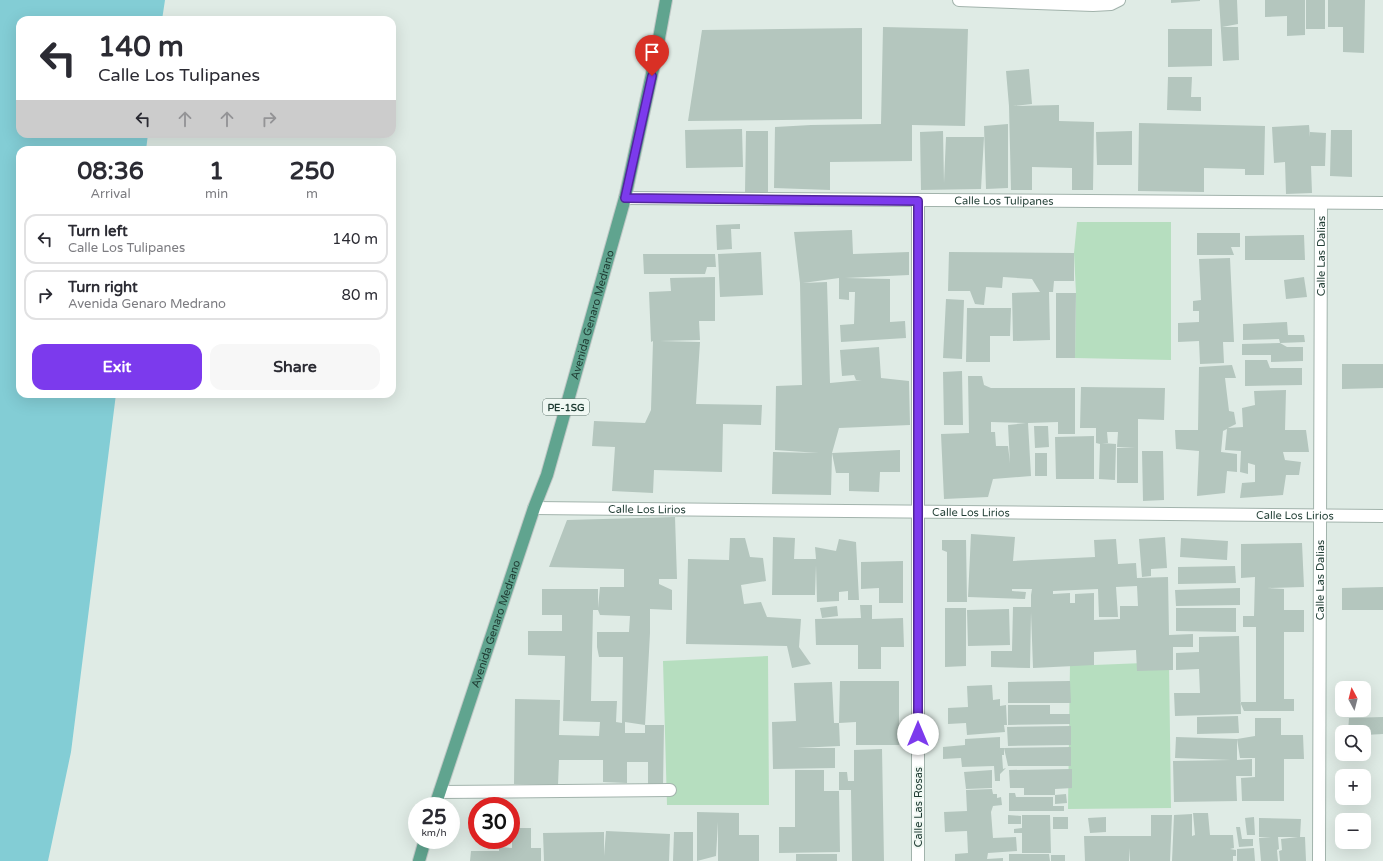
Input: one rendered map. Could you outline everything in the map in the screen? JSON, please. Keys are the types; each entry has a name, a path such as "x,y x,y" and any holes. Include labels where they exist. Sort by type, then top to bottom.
{"main road":[{"name":"Avenida Genaro Medrano","path":"439,797 534,508 547,475 604,277 625,198 656,60 666,0"},
{"path":"419,861 422,849"}],"street":[{"path":"959,0 1093,5 1111,4 1119,0"},
{"name":"Calle Los Tulipanes","path":"625,198 1383,203"},
{"name":"Calle Las Rosas","path":"918,201 918,861"},
{"name":"Calle Las Dalias","path":"1319,861 1321,203"},
{"name":"Calle Los Lirios","path":"534,508 1383,516"},
{"path":"440,792 670,790"}],"green space":[{"path":"1077,222 1171,222 1171,360 1075,358 1076,293 1074,253"},
{"path":"768,656 769,805 667,805 663,661"},
{"path":"1169,662 1171,808 1068,809 1070,664 1094,665"}],"water":[{"path":"0,0 165,0 163,16 16,16 16,138 148,138 146,146 16,146 16,398 115,398 71,752 48,861 0,861"}],"building":[{"path":"1171,0 1200,0 1200,1 1171,3"},
{"path":"1219,0 1237,0 1238,24 1222,27 1238,27 1239,60 1223,61"},
{"path":"1265,0 1305,0 1305,35 1287,36 1287,16 1265,17"},
{"path":"1306,0 1325,0 1325,29 1306,29"},
{"path":"1328,0 1365,0 1364,53 1343,52 1343,27 1328,27"},
{"path":"883,27 968,29 965,126 912,125 912,161 830,162 830,190 774,188 775,127 881,124"},
{"path":"862,28 862,119 688,121 702,30"},
{"path":"1168,29 1212,29 1212,66 1168,67"},
{"path":"1029,69 1032,104 1013,106 1059,105 1059,121 1094,122 1093,190 1072,190 1072,168 1032,167 1032,190 1011,190 1009,106 1006,71"},
{"path":"1168,77 1192,77 1191,97 1201,97 1201,111 1167,110"},
{"path":"1139,123 1265,126 1264,175 1245,175 1245,169 1204,168 1204,192 1138,191"},
{"path":"1008,124 1008,188 986,189 984,126"},
{"path":"1309,125 1310,137 1310,132 1326,133 1325,166 1311,166 1312,193 1286,194 1285,162 1274,163 1272,127"},
{"path":"742,129 743,167 686,168 685,130"},
{"path":"1331,130 1352,130 1352,177 1330,176"},
{"path":"746,131 768,131 768,192 745,192"},
{"path":"943,131 944,183 946,137 984,137 981,189 921,190 920,132"},
{"path":"1132,131 1132,165 1097,165 1096,132"},
{"path":"740,224 740,229 731,229 732,249 717,250 716,225"},
{"path":"852,230 853,254 909,252 909,275 845,278 890,279 890,322 905,321 906,338 841,342 840,325 854,324 855,292 849,292 849,300 839,299 839,278 803,283 827,282 830,383 862,380 856,380 854,375 842,376 840,350 879,347 881,378 909,381 910,425 839,428 832,453 831,495 772,494 773,452 819,453 775,450 776,386 802,385 800,283 794,232"},
{"path":"1197,233 1240,233 1240,247 1231,247 1234,255 1197,255"},
{"path":"1304,235 1305,260 1245,260 1245,236"},
{"path":"761,252 763,295 720,297 718,254"},
{"path":"949,252 1074,253 1074,281 1054,281 1053,292 1049,292 1050,340 1013,341 1012,293 1040,292 1032,279 1003,277 1002,288 986,287 984,305 975,304 970,291 948,291"},
{"path":"643,254 715,254 716,267 707,267 705,274 644,274"},
{"path":"1230,258 1234,342 1223,342 1224,363 1200,364 1199,341 1178,342 1178,323 1199,322 1199,311 1193,311 1193,301 1201,300 1199,259"},
{"path":"715,277 715,321 699,321 700,340 660,341 700,342 696,404 762,405 761,425 723,424 722,472 654,470 653,493 612,491 615,447 592,446 594,421 645,423 651,410 653,341 651,342 649,292 671,291 670,278"},
{"path":"1304,277 1307,297 1286,299 1284,280"},
{"path":"1056,293 1076,293 1075,358 1056,358"},
{"path":"946,299 964,300 962,359 943,358"},
{"path":"967,308 1011,308 1010,336 990,336 990,362 966,362"},
{"path":"1287,322 1288,335 1304,335 1305,342 1280,343 1279,339 1243,340 1243,324"},
{"path":"1280,343 1287,347 1303,347 1303,361 1271,362 1271,355 1242,355 1242,344"},
{"path":"1245,360 1267,360 1270,368 1302,368 1302,385 1245,386"},
{"path":"1342,364 1383,364 1383,388 1342,389"},
{"path":"1232,365 1236,378 1225,378 1229,411 1234,412 1236,424 1228,428 1243,427 1242,408 1255,405 1254,391 1286,390 1285,430 1306,430 1309,452 1283,452 1285,460 1301,462 1299,475 1286,475 1283,495 1240,498 1242,483 1255,482 1255,465 1248,463 1248,474 1240,472 1241,451 1225,450 1227,429 1223,431 1221,452 1237,454 1237,472 1227,471 1225,493 1197,496 1199,451 1176,449 1175,430 1198,430 1199,367"},
{"path":"962,371 963,425 944,425 943,372"},
{"path":"968,376 982,376 984,385 991,388 1075,388 1075,434 1058,434 1058,422 1028,423 1031,476 993,479 988,497 944,499 941,434 969,433","holes":["991,422 1026,423 1008,425 1010,463 1008,446 996,446 995,432 991,432"]},
{"path":"1081,387 1165,388 1164,420 1138,419 1138,483 1117,483 1117,448 1135,447 1117,447 1118,432 1107,432 1108,443 1102,443 1116,444 1115,480 1099,479 1100,444 1096,443 1096,428 1080,428"},
{"path":"1034,426 1048,426 1049,447 1035,448"},
{"path":"1094,436 1094,479 1056,479 1055,437"},
{"path":"900,450 900,472 880,472 879,492 849,491 849,473 836,473 832,453"},
{"path":"1142,451 1163,451 1164,500 1143,501"},
{"path":"1035,453 1047,453 1047,476 1035,476"},
{"path":"675,517 677,579 659,579 659,584 672,590 672,610 650,609 645,725 664,725 663,787 648,787 648,762 627,762 627,783 603,782 603,760 559,760 558,785 514,784 515,699 560,700 559,735 599,736 600,722 563,721 565,656 528,655 528,631 562,631 562,615 542,615 542,589 598,589 598,608 600,587 624,587 624,569 549,567 567,520","holes":["593,610 598,610 600,615 630,616 629,632 597,632 599,657 623,657 622,723 616,722 617,701 591,701","625,722 645,725 645,733 625,733"]},
{"path":"971,534 1015,537 1013,561 1095,557 1094,540 1116,539 1118,564 1136,563 1137,578 1168,577 1169,635 1193,634 1193,647 1173,647 1173,670 1137,671 1136,650 1094,652 1094,665 1033,668 1031,612 1030,668 991,667 991,651 1012,651 1013,607 1031,607 1032,589 1012,589 1012,591 1026,592 1025,599 968,597","holes":["1137,586 1138,606 1120,606 1120,619 1094,620 1094,593 1075,594 1075,603 1070,603 1070,593 1053,594 1053,591 1098,589 1099,617 1118,617 1116,587"]},
{"path":"773,537 795,538 794,559 816,559 815,547 836,551 839,539 856,542 859,600 848,600 848,591 839,592 839,601 817,602 816,565 815,595 772,595"},
{"path":"1165,537 1167,568 1151,569 1151,576 1142,577 1139,539"},
{"path":"730,538 745,538 750,557 763,558 766,581 741,585 744,604 761,602 767,617 801,619 799,647 811,664 792,668 787,646 686,644 688,559 729,560"},
{"path":"1181,538 1228,541 1227,560 1180,557"},
{"path":"942,540 966,540 967,602 947,602 947,552 942,550"},
{"path":"1302,543 1304,587 1267,588 1284,589 1284,610 1304,610 1304,632 1284,632 1284,699 1294,699 1294,711 1244,711 1240,702 1256,702 1256,627 1243,627 1243,616 1254,616 1255,577 1241,578 1241,544"},
{"path":"903,561 903,603 879,603 879,588 861,589 861,562"},
{"path":"1235,566 1236,583 1178,584 1178,567"},
{"path":"1383,587 1383,610 1342,610 1342,588"},
{"path":"1240,588 1240,605 1176,606 1175,590"},
{"path":"860,605 872,605 872,619 903,618 904,647 881,647 881,669 858,669 858,645 816,645 815,619 861,618"},
{"path":"837,606 838,616 822,618 820,608"},
{"path":"945,608 966,608 966,666 945,667"},
{"path":"1176,608 1236,608 1236,632 1176,631"},
{"path":"1009,609 1010,645 968,646 967,610"},
{"path":"1239,636 1241,714 1175,716 1174,693 1200,693 1199,669 1176,670 1176,653 1199,652 1199,637"},
{"path":"840,681 899,681 899,745 856,745 856,722 839,723"},
{"path":"1070,681 1071,703 1008,703 1008,682"},
{"path":"832,682 834,723 839,723 840,746 797,748 835,748 835,768 773,769 772,722 796,721 794,683"},
{"path":"992,685 993,700 1000,699 1000,706 1006,705 1007,725 1004,725 1005,732 967,735 966,723 948,724 948,708 968,707 967,686"},
{"path":"1008,705 1050,705 1050,714 1070,714 1070,724 1008,725"},
{"path":"1238,716 1239,733 1197,734 1197,717"},
{"path":"1383,717 1383,734 1371,735 1371,725 1348,725 1349,718"},
{"path":"1255,718 1281,718 1281,735 1303,735 1304,759 1284,759 1284,801 1242,801 1241,778 1255,777 1255,758 1240,758 1237,739 1255,736"},
{"path":"1071,726 1071,745 1008,746 1007,727"},
{"path":"1000,737 1000,748 1004,748 1004,755 1002,755 1003,769 1006,768 1000,774 1000,781 995,781 994,766 962,767 961,758 943,759 943,747 965,745 965,739"},
{"path":"1176,737 1237,739 1237,760 1252,759 1252,776 1236,776 1237,801 1174,802 1173,761 1231,760 1175,758"},
{"path":"1071,747 1071,766 1008,766 1004,748"},
{"path":"882,749 884,861 852,861 851,790 839,790 839,772 847,772 848,781 854,781 854,750"},
{"path":"1072,769 1072,788 1055,789 1055,795 1024,795 1024,788 1010,788 1009,770"},
{"path":"795,770 824,770 824,791 839,791 840,852 779,853 779,827 795,827"},
{"path":"992,770 992,788 966,789 964,772"},
{"path":"992,789 993,794 997,794 997,798 1001,797 1002,805 993,806 991,812 993,838 1016,837 1017,851 988,853 987,859 1003,858 1003,861 955,861 955,854 968,853 967,831 945,832 944,812 967,811 966,790"},
{"path":"1009,793 1015,793 1016,797 1053,797 1053,806 1064,806 1064,811 1009,811"},
{"path":"1066,794 1067,803 1055,804 1055,795"},
{"path":"697,812 739,813 739,835 759,835 759,861 718,861 718,822 716,856 697,861"},
{"path":"1193,813 1208,813 1210,835 1233,835 1234,848 1230,849 1236,850 1236,856 1233,856 1233,861 1172,861 1174,815 1192,814 1192,836 1195,835"},
{"path":"1008,815 1021,816 1021,824 1008,824"},
{"path":"1022,815 1050,815 1051,853 1022,853 1022,833 1014,833 1014,829 1022,828"},
{"path":"1151,815 1172,815 1170,861 1130,861 1130,848 1129,861 1085,861 1084,836 1151,836"},
{"path":"1053,817 1068,817 1068,829 1053,829"},
{"path":"1106,817 1106,832 1090,833 1088,818"},
{"path":"1254,817 1255,835 1247,835 1245,818"},
{"path":"1259,818 1301,819 1300,837 1305,837 1306,861 1280,861 1279,851 1282,850 1281,839 1298,837 1278,837 1278,861 1261,861 1259,838 1271,837 1259,837"},
{"path":"1236,827 1240,827 1242,839 1253,839 1253,846 1239,847"},
{"path":"520,828 531,828 531,848 541,848 541,861 470,861 471,851 499,851 499,849 520,849"},
{"path":"606,831 670,834 669,861 544,861 543,833 604,832 604,856"},
{"path":"674,832 693,832 693,861 673,861"},
{"path":"1254,848 1255,861 1237,861 1237,849"},
{"path":"796,854 837,854 837,861 796,861"},
{"path":"1009,854 1049,854 1050,861 1009,861"},
{"path":"1051,855 1065,855 1065,861 1051,861"}],"route":[{"path":"652,76 625,198 918,201 918,734"}]}
